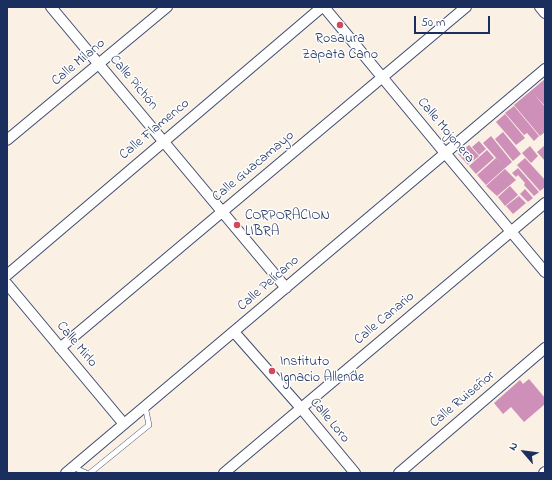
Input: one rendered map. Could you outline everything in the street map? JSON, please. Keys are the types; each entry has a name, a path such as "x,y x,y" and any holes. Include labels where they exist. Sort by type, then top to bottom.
{"street":[{"name":"Calle Pichón","path":"51,7 286,288"},
{"name":"Calle Milano","path":"7,140 168,7"},
{"name":"Calle Mojonera","path":"323,7 545,272"},
{"name":"Calle Flamenco","path":"7,275 323,7"},
{"name":"Calle Guacamayo","path":"60,348 466,7"},
{"path":"540,7 545,13"},
{"name":"Calle Pelícano","path":"70,470 545,69"},
{"name":"Calle Canario","path":"224,473 545,203"},
{"name":"Calle Mirlo","path":"7,284 124,424"},
{"name":"Calle Loro","path":"234,332 354,473"},
{"name":"Calle Ruiseñor","path":"399,473 545,348"}],"lane":[{"path":"90,473 149,425 145,406"},
{"path":"70,470 86,473"}],"building":[{"path":"545,79 545,106 533,93 545,107 545,132 540,136 514,105"},
{"path":"514,106 539,136 534,141 527,133 524,135 505,113"},
{"path":"505,114 525,138 516,145 496,122"},
{"path":"503,132 521,154 513,161 495,139"},
{"path":"491,136 512,162 505,168 483,143"},
{"path":"479,141 486,149 479,155 472,147"},
{"path":"469,145 479,156 468,165 458,154"},
{"path":"545,145 545,161 537,152"},
{"path":"530,146 538,156 531,163 522,153"},
{"path":"487,150 494,158 476,174 469,166"},
{"path":"496,158 505,168 486,185 477,175"},
{"path":"525,158 545,180 545,187 540,191 517,165"},
{"path":"518,168 539,192 534,196 524,185 525,183 518,175 516,177 512,173"},
{"path":"505,169 516,180 497,196 486,186"},
{"path":"510,186 518,195 505,206 498,197"},
{"path":"525,189 533,198 528,202 520,194"},
{"path":"519,196 526,203 513,214 506,206"},
{"path":"529,379 545,398 545,404 524,422 511,407 503,414 494,403 520,380 523,384"}],"place":[{"name":"Rosaura Zapata Cano","path":"340,25"},
{"name":"CORPORACION LIBRA","path":"237,225"},
{"name":"Instituto Ignacio Allende","path":"272,371"}]}
